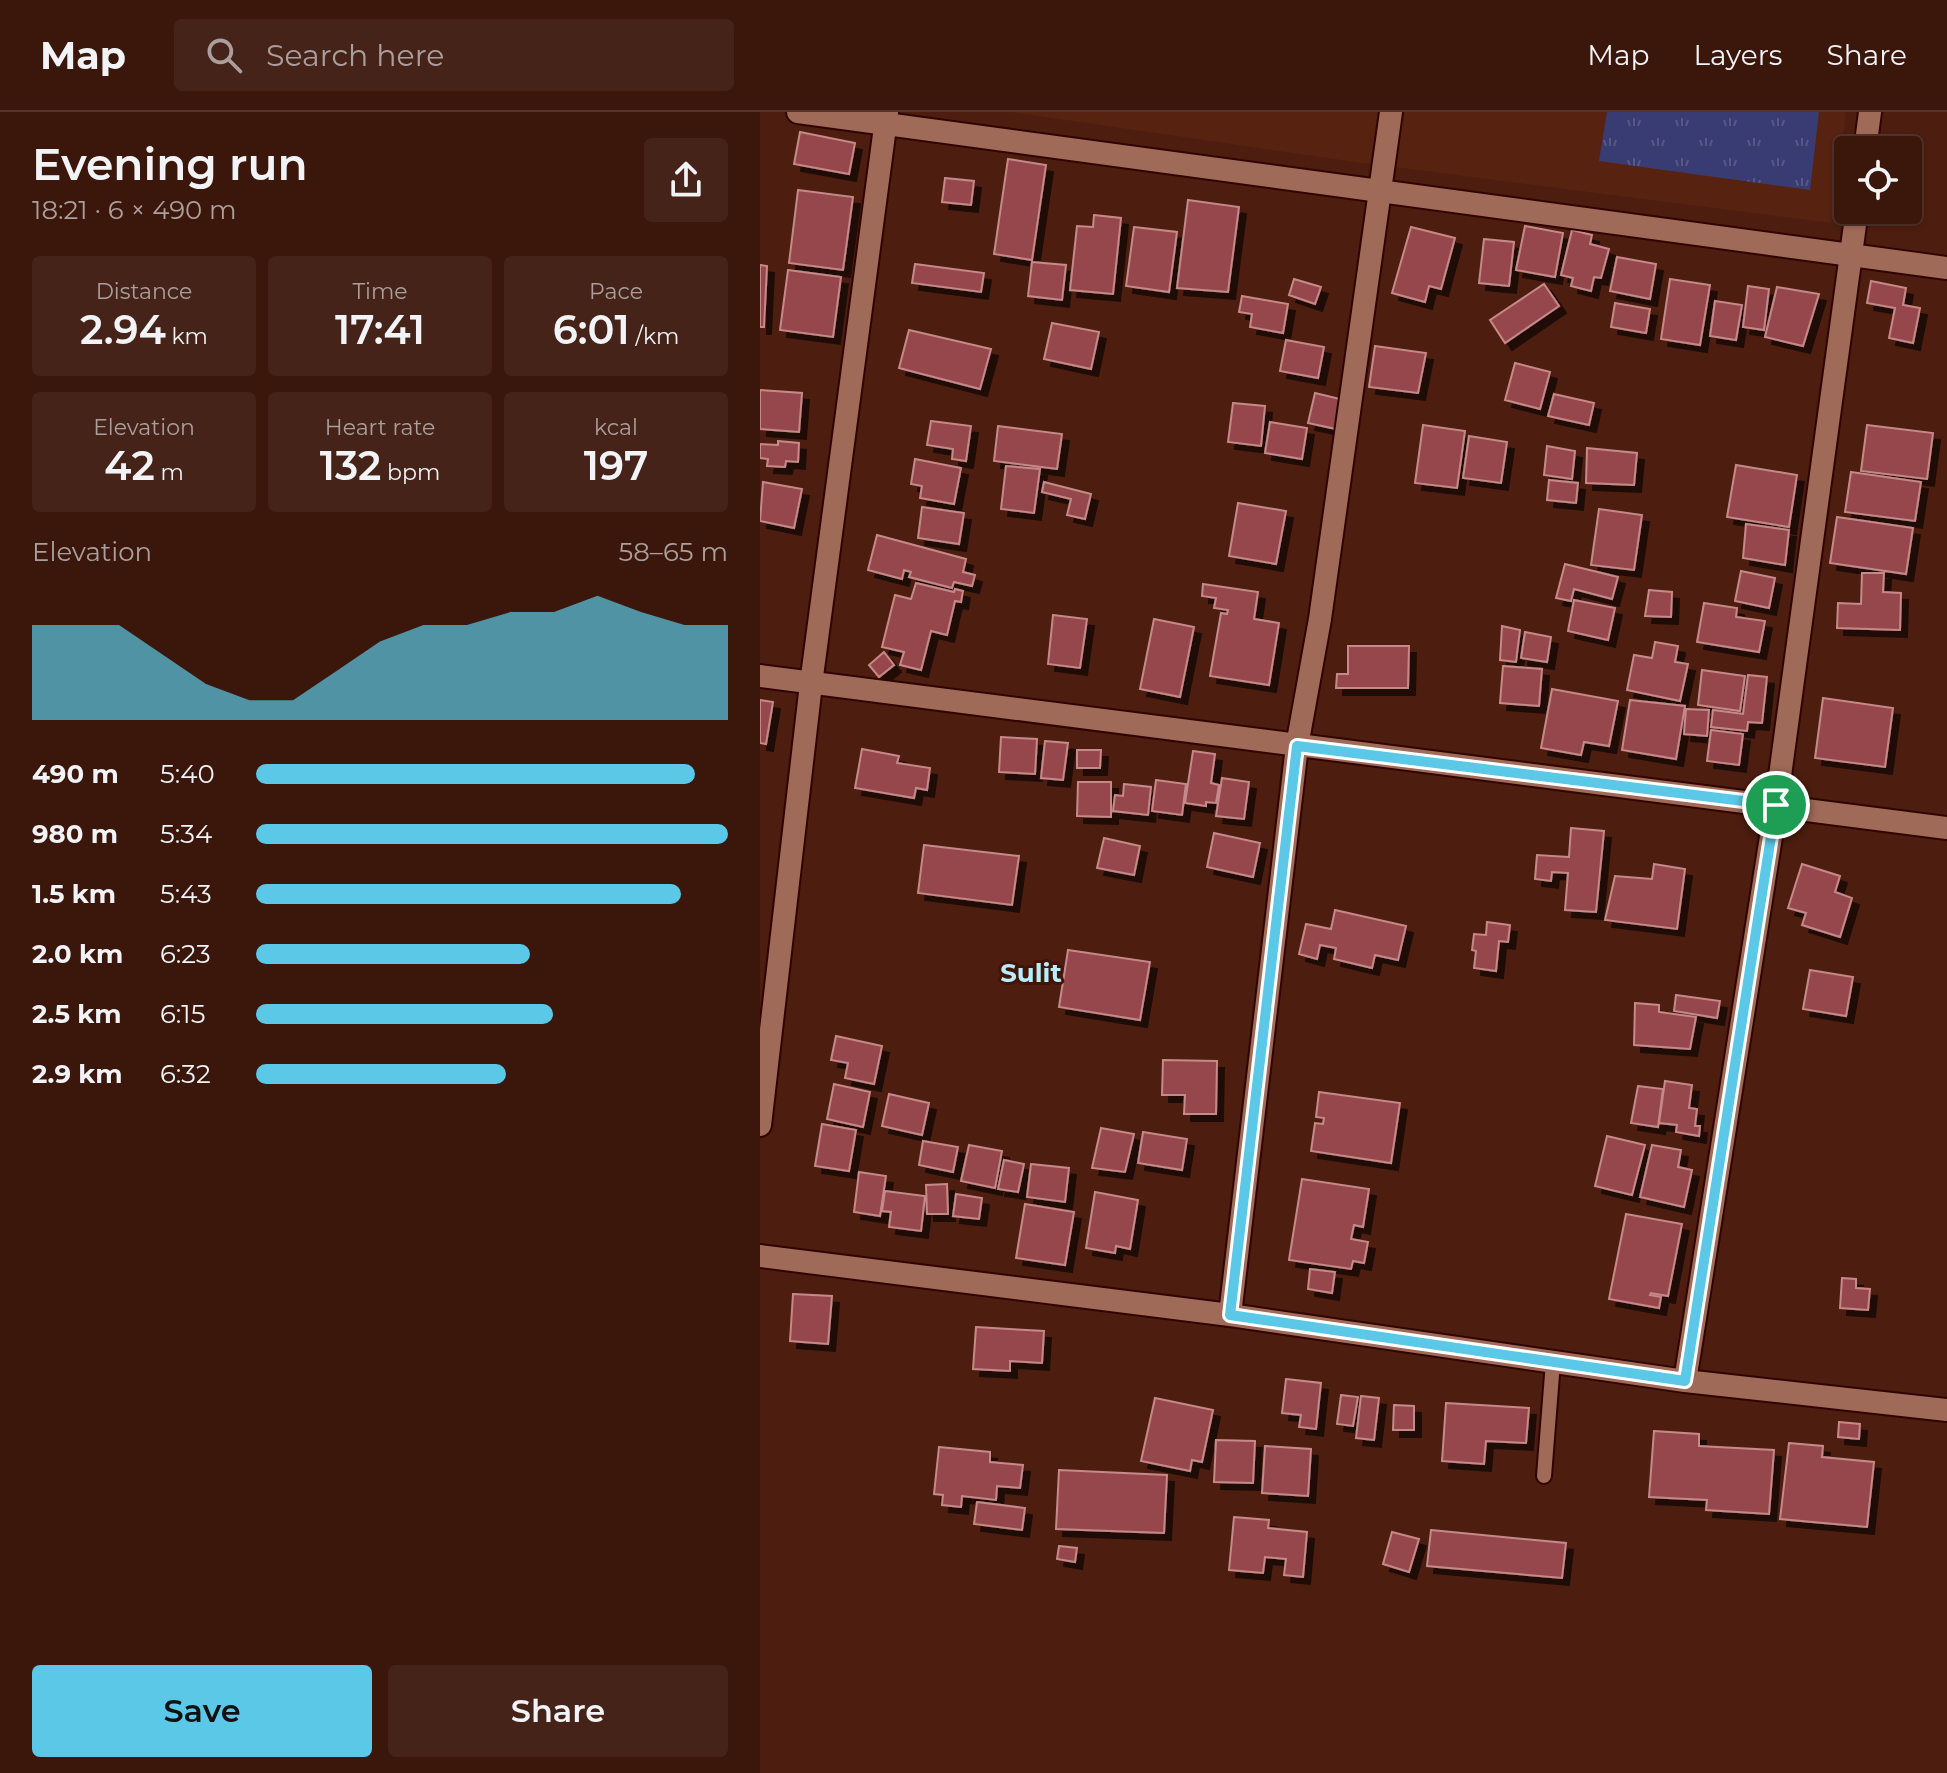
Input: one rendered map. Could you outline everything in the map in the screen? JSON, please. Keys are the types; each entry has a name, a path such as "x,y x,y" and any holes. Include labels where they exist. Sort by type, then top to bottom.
{"street":[{"path":"798,112 886,117 1381,190 1947,268"},
{"path":"1230,1315 1297,746 1320,619 1391,112"},
{"path":"1867,136 1870,112"},
{"path":"760,1125 811,684 886,117"},
{"path":"1685,1381 1776,805 1855,224"},
{"path":"760,676 1947,828"},
{"path":"760,1256 1230,1315 1685,1381 1947,1410"}],"lane":[{"path":"1544,1476 1553,1362"}],"shaded area":[{"path":"1010,112 1846,112 1843,136 1834,136 1831,223 1355,162"}],"green space":[{"path":"1607,112 1819,112 1810,190 1599,161"}],"building":[{"path":"800,132 855,143 849,174 794,164"},
{"path":"1008,159 1046,165 1032,260 994,254"},
{"path":"945,178 974,181 971,205 942,202"},
{"path":"798,190 853,197 843,270 789,263"},
{"path":"1188,200 1239,207 1228,292 1177,288"},
{"path":"1094,215 1121,218 1113,294 1070,290 1077,226 1093,227"},
{"path":"1525,226 1563,233 1555,277 1516,270"},
{"path":"1134,227 1177,232 1169,292 1126,286"},
{"path":"1411,227 1455,238 1441,289 1429,286 1425,302 1392,293"},
{"path":"1572,230 1592,235 1590,244 1609,249 1601,278 1594,277 1591,291 1571,286 1573,278 1561,275"},
{"path":"1484,239 1514,242 1509,286 1479,283"},
{"path":"1617,257 1656,264 1650,299 1610,291"},
{"path":"1032,262 1066,265 1062,300 1028,296"},
{"path":"915,264 984,273 981,292 912,283"},
{"path":"760,265 767,266 764,327 760,327"},
{"path":"788,270 841,277 833,337 780,330"},
{"path":"1294,279 1321,287 1315,304 1289,295"},
{"path":"1670,279 1710,285 1700,345 1661,339"},
{"path":"1871,281 1906,288 1903,305 1920,308 1913,343 1889,338 1895,308 1867,303"},
{"path":"1544,284 1559,306 1505,343 1490,320"},
{"path":"1748,286 1769,289 1764,330 1743,327"},
{"path":"1777,287 1819,294 1803,346 1765,337"},
{"path":"1242,296 1288,304 1283,333 1250,327 1252,314 1239,312"},
{"path":"1715,301 1742,305 1736,340 1710,336"},
{"path":"1615,303 1650,309 1646,333 1611,327"},
{"path":"1052,323 1099,332 1091,369 1044,359"},
{"path":"909,330 991,349 980,389 899,368"},
{"path":"1286,340 1324,347 1318,378 1280,371"},
{"path":"1375,346 1426,353 1418,393 1369,387"},
{"path":"1515,363 1550,372 1540,409 1505,400"},
{"path":"760,390 802,393 799,432 760,429"},
{"path":"1315,393 1344,400 1336,429 1308,423"},
{"path":"1554,394 1594,403 1589,425 1548,416"},
{"path":"1233,403 1265,406 1261,446 1228,442"},
{"path":"931,421 971,426 966,461 952,459 953,449 927,445"},
{"path":"1270,422 1307,428 1302,459 1265,453"},
{"path":"1423,425 1465,431 1457,488 1415,483"},
{"path":"1867,425 1933,433 1927,479 1861,471"},
{"path":"998,426 1062,434 1057,469 994,461"},
{"path":"1469,436 1507,442 1501,483 1463,478"},
{"path":"778,441 799,443 798,462 786,461 785,467 767,466 768,459 760,458 760,444 778,445"},
{"path":"1547,446 1575,451 1572,479 1544,475"},
{"path":"1587,448 1637,453 1634,485 1586,483"},
{"path":"915,459 961,468 954,504 920,498 922,486 911,484"},
{"path":"1736,465 1797,475 1789,527 1727,517"},
{"path":"1006,466 1040,469 1034,513 1001,509"},
{"path":"1851,472 1921,482 1915,521 1845,512"},
{"path":"1549,480 1578,483 1576,503 1547,500"},
{"path":"763,482 802,489 794,528 760,521"},
{"path":"1044,482 1091,494 1085,519 1067,515 1071,499 1042,492"},
{"path":"1238,503 1286,511 1276,564 1229,556"},
{"path":"922,507 964,513 959,544 918,538"},
{"path":"1599,509 1642,515 1634,570 1591,565"},
{"path":"1837,517 1913,528 1906,574 1830,563"},
{"path":"1746,524 1789,530 1785,565 1743,558"},
{"path":"877,535 966,559 963,572 975,575 972,586 954,582 952,588 909,577 911,572 904,570 902,579 868,570"},
{"path":"1565,564 1618,577 1612,599 1574,589 1571,601 1556,598"},
{"path":"1741,571 1775,578 1769,608 1735,601"},
{"path":"1862,573 1884,573 1883,592 1901,593 1900,630 1837,628 1838,603 1861,604"},
{"path":"916,583 954,592 955,589 963,591 961,602 955,601 947,635 931,631 921,670 900,665 904,652 882,647 895,595 911,599"},
{"path":"1203,584 1258,592 1254,619 1279,623 1269,685 1210,676 1221,613 1227,614 1228,610 1214,608 1216,598 1202,596"},
{"path":"1649,590 1672,592 1671,617 1645,616"},
{"path":"1574,600 1615,608 1608,640 1568,631"},
{"path":"1704,603 1737,608 1736,617 1765,621 1759,652 1697,642"},
{"path":"1053,615 1087,619 1080,668 1048,664"},
{"path":"1154,619 1194,627 1180,697 1140,689"},
{"path":"1502,626 1520,630 1516,662 1500,660"},
{"path":"1525,632 1551,637 1547,662 1521,658"},
{"path":"1655,642 1678,646 1675,662 1688,664 1680,701 1627,690 1634,655 1652,658"},
{"path":"1348,646 1409,646 1408,688 1336,688 1337,674 1348,674"},
{"path":"884,652 894,665 879,677 869,665"},
{"path":"1503,666 1542,669 1539,706 1500,703"},
{"path":"1702,670 1745,676 1740,711 1698,705"},
{"path":"1748,675 1767,677 1762,723 1748,722 1747,731 1711,727 1713,710 1743,714"},
{"path":"1552,689 1618,701 1609,746 1584,742 1581,755 1541,748"},
{"path":"1823,698 1893,708 1885,767 1815,758"},
{"path":"760,700 773,702 766,744 760,743"},
{"path":"1630,700 1685,706 1676,759 1622,750"},
{"path":"1686,709 1709,710 1707,736 1684,734"},
{"path":"1711,730 1743,734 1739,765 1707,761"},
{"path":"1001,737 1037,739 1035,774 999,772"},
{"path":"1045,741 1068,743 1063,780 1041,778"},
{"path":"862,749 899,756 897,763 930,768 927,790 916,788 914,798 855,788"},
{"path":"1077,750 1101,750 1100,768 1077,768"},
{"path":"1193,751 1215,754 1211,783 1219,785 1216,803 1206,802 1206,806 1185,803"},
{"path":"1222,778 1249,782 1244,819 1216,816"},
{"path":"1156,780 1186,784 1182,815 1152,811"},
{"path":"1078,782 1111,782 1111,817 1077,816"},
{"path":"1124,784 1151,787 1148,815 1113,811 1115,795 1123,796"},
{"path":"1571,828 1604,831 1596,912 1565,910 1568,873 1552,872 1551,881 1535,879 1537,855 1569,857"},
{"path":"1214,833 1260,843 1253,877 1207,867"},
{"path":"1104,838 1140,846 1134,875 1097,868"},
{"path":"924,845 1019,856 1012,905 918,893"},
{"path":"1654,864 1685,869 1677,929 1605,920 1615,876 1652,879"},
{"path":"1802,864 1840,876 1835,892 1852,898 1840,937 1802,925 1806,913 1788,908"},
{"path":"1335,910 1406,926 1398,960 1375,955 1372,968 1334,959 1336,948 1320,945 1317,959 1299,954 1306,924 1331,929"},
{"path":"1487,922 1510,925 1508,942 1499,941 1496,971 1474,968 1474,934 1486,935"},
{"path":"1068,950 1150,962 1140,1020 1059,1007"},
{"path":"1810,970 1853,977 1846,1016 1803,1009"},
{"path":"1676,995 1720,1001 1717,1018 1674,1011"},
{"path":"1635,1003 1659,1005 1659,1012 1696,1017 1690,1049 1634,1045"},
{"path":"836,1036 882,1046 874,1084 845,1078 848,1063 831,1060"},
{"path":"1163,1060 1217,1061 1216,1114 1184,1114 1185,1095 1162,1095"},
{"path":"1665,1081 1692,1085 1689,1108 1697,1109 1695,1126 1700,1126 1699,1136 1676,1132 1677,1125 1659,1123"},
{"path":"834,1084 870,1092 863,1127 827,1119"},
{"path":"1638,1086 1663,1089 1658,1127 1631,1123"},
{"path":"1319,1092 1400,1103 1391,1163 1311,1151 1315,1123 1323,1124 1324,1118 1316,1117"},
{"path":"889,1094 929,1103 922,1135 882,1126"},
{"path":"822,1124 856,1130 849,1171 815,1166"},
{"path":"1101,1128 1134,1134 1125,1172 1092,1168"},
{"path":"1143,1132 1187,1139 1182,1170 1138,1163"},
{"path":"1607,1136 1645,1145 1632,1195 1595,1186"},
{"path":"923,1141 958,1147 953,1172 919,1165"},
{"path":"969,1145 1002,1151 995,1188 961,1181"},
{"path":"1652,1145 1681,1150 1678,1167 1692,1170 1684,1207 1640,1197"},
{"path":"1004,1160 1024,1164 1018,1192 998,1189"},
{"path":"1031,1164 1069,1168 1065,1202 1027,1197"},
{"path":"859,1172 886,1176 880,1216 854,1212"},
{"path":"1302,1179 1369,1189 1363,1227 1354,1225 1351,1239 1368,1242 1364,1263 1353,1261 1351,1269 1289,1260"},
{"path":"947,1184 948,1214 927,1214 926,1185"},
{"path":"885,1191 925,1196 921,1231 889,1227 891,1212 882,1211"},
{"path":"1095,1192 1138,1200 1130,1249 1116,1246 1115,1253 1086,1248"},
{"path":"956,1194 982,1198 979,1219 953,1216"},
{"path":"1025,1204 1074,1212 1065,1265 1016,1258"},
{"path":"1626,1214 1682,1224 1668,1296 1650,1295 1661,1297 1659,1308 1609,1299"},
{"path":"1310,1269 1335,1272 1332,1293 1308,1289"},
{"path":"1842,1278 1856,1279 1856,1288 1870,1289 1868,1310 1840,1308"},
{"path":"793,1294 832,1296 828,1344 790,1341"},
{"path":"976,1327 1044,1331 1042,1363 1010,1361 1010,1371 973,1369"},
{"path":"1286,1379 1321,1383 1316,1429 1299,1427 1301,1415 1282,1413"},
{"path":"1341,1395 1358,1397 1353,1426 1337,1424"},
{"path":"1361,1396 1379,1398 1374,1440 1356,1438"},
{"path":"1155,1398 1213,1410 1202,1462 1192,1460 1190,1471 1141,1461"},
{"path":"1446,1403 1529,1408 1526,1443 1486,1441 1484,1464 1442,1461"},
{"path":"1394,1405 1414,1406 1414,1430 1393,1430"},
{"path":"1839,1422 1860,1424 1859,1439 1838,1437"},
{"path":"1654,1431 1699,1434 1699,1446 1774,1450 1769,1514 1706,1510 1707,1500 1649,1497"},
{"path":"1216,1440 1255,1441 1253,1483 1214,1482"},
{"path":"1789,1443 1823,1446 1822,1457 1874,1462 1867,1527 1780,1519"},
{"path":"1265,1446 1311,1449 1308,1496 1262,1493"},
{"path":"939,1447 990,1452 990,1462 1023,1465 1020,1488 997,1486 996,1500 962,1496 961,1507 942,1505 943,1495 934,1494"},
{"path":"1059,1470 1167,1475 1164,1533 1056,1529"},
{"path":"977,1502 1025,1508 1022,1530 974,1524"},
{"path":"1234,1517 1269,1520 1268,1528 1307,1532 1303,1577 1284,1575 1286,1559 1265,1557 1263,1573 1229,1570"},
{"path":"1431,1530 1566,1543 1562,1578 1427,1566"},
{"path":"1392,1532 1419,1539 1409,1572 1383,1564"},
{"path":"1059,1546 1077,1548 1075,1562 1057,1559"}],"district":[{"name":"Sulit","path":"1031,973"}],"route":[{"path":"1297,746 1776,805 1685,1381 1230,1315 1297,746"}]}
